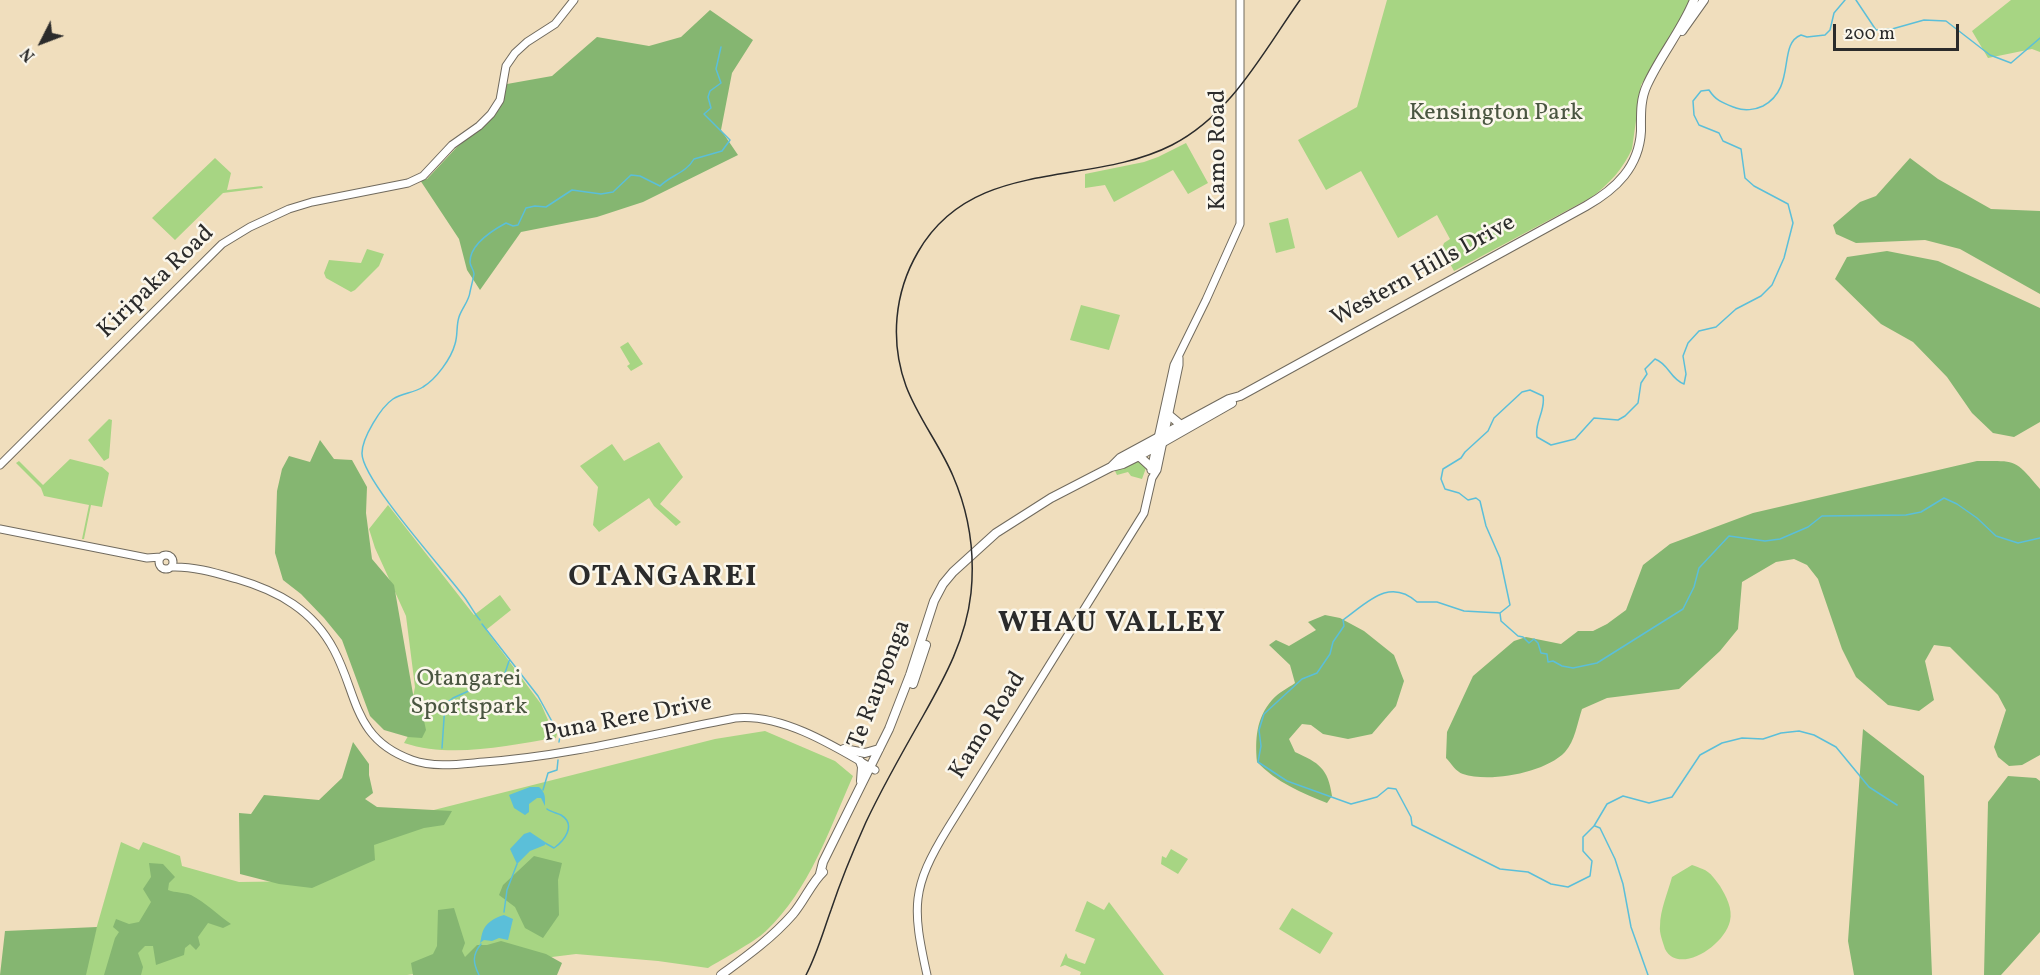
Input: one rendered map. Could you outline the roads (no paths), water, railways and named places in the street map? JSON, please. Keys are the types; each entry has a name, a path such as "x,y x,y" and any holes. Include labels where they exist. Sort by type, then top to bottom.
{"highway":[{"name":"Western Hills Drive","path":"1111,467 1120,458 1160,440 1180,425 1228,399 1240,396 1613,189 1624,177 1634,160 1640,140 1644,93 1694,0"},
{"name":"Western Hills Drive","path":"1673,41 1704,0"},
{"name":"Te Rauponga","path":"820,874 859,790 893,732 921,663 936,607 957,574 1005,529 1051,498 1111,467 1139,456 1160,440 1232,404 1240,396"},
{"path":"1169,415 1180,425"},
{"path":"1139,456 1151,467"},
{"name":"Te Rauponga","path":"722,975 780,929 804,900 826,867 874,766 879,749 900,703 938,593 953,572 996,533 1005,529"},
{"path":"842,749 865,753 873,753 879,749"},
{"path":"859,790 860,761"}],"main road":[{"name":"Kiripaka Road","path":"0,465 222,244 250,227 289,209 312,202 408,183 423,176 452,145 479,126 491,114 500,100 506,66 514,52 555,24 574,0"},
{"name":"Kamo Road","path":"1152,478 1157,470 1160,440 1174,365 1240,224 1240,0"},
{"name":"Kamo Road","path":"927,975 916,908 918,892 927,864 1139,522 1146,507 1152,478 1151,467 1169,415 1179,358"},
{"path":"0,529 161,561 169,556 172,564 165,569 161,561"},
{"name":"Puna Rere Drive","path":"172,564 264,587 302,610 320,628 333,649 356,709 365,725 387,747 414,761 439,765 534,759 747,717 768,719 785,724 874,766"},
{"name":"Puna Rere Drive","path":"842,749 860,761 874,766"}],"water":[{"path":"530,787 539,787 543,791 545,806 541,798 537,798 529,804 529,812 525,815 514,808 509,795"},
{"path":"530,832 545,842 545,845 530,851 517,864 510,849 524,834"},
{"path":"504,915 513,919 508,940 499,938 492,941 484,940 480,943 487,924"}],"waterway":[{"path":"1845,0 1834,13 1830,30 1825,35 1807,37 1801,35 1794,40 1787,57 1780,89 1763,106 1750,110 1739,109 1720,101 1709,90 1701,91 1693,101 1694,115 1699,125 1719,133 1723,141 1741,149 1745,178 1754,186 1788,204 1793,223 1784,258 1772,285 1761,296 1736,309 1716,327 1699,331 1688,343 1683,356 1686,374 1684,384 1655,359 1645,369 1647,374 1641,383 1638,403 1618,420 1594,418 1575,439 1551,445 1537,437 1543,396 1530,390 1522,392 1494,418 1488,431 1461,458 1443,469 1441,479 1445,489 1459,493 1468,500 1476,498 1480,501 1486,526 1500,558 1510,605 1500,613 1464,611 1437,602 1417,602 1397,592 1378,595 1343,620 1344,626 1333,642 1330,654 1317,673 1302,679 1264,714 1259,730 1261,746 1258,762 1287,781 1351,804 1377,797 1388,788 1396,789 1411,817 1412,825 1500,869 1528,872 1551,884 1568,887 1590,876 1592,861 1583,851 1583,837 1594,826 1607,804 1623,796 1649,803 1672,797 1700,755 1722,743 1742,738 1763,739 1781,733 1799,731 1814,735 1836,747 1869,787 1897,805"},
{"path":"1856,0 1876,30 1892,29 1924,20 1946,21 1990,55 2011,63 2040,38"},
{"path":"480,620 375,483 365,466 362,453 365,439 373,423 388,403 423,387 438,374 447,362 455,344 459,317 469,295 474,274 470,264 471,255 478,244 489,234 506,223 513,226 518,225 526,208 546,207 572,190 601,194 613,192 631,175 640,176 660,186 687,168 694,159 722,151 730,140 704,114 711,108 708,97 710,91 721,83 716,69 721,47"},
{"path":"1500,613 1501,621 1518,636 1523,637 1529,643 1534,639 1538,643 1541,653 1547,654 1548,662 1553,661 1573,668 1597,663 1683,609 1694,587 1699,568 1729,536 1765,541 1780,539 1808,527 1822,516 1906,515 1921,512 1944,498 1977,518 1996,536 2018,543 2040,538"},
{"path":"482,624 538,696 560,736 559,742"},
{"path":"442,748 445,704 453,698 502,676 509,661"},
{"path":"543,790 548,773 557,770 558,760"},
{"path":"545,843 554,848 565,837 568,828 566,819 547,809"},
{"path":"1595,826 1600,828 1615,859 1623,884 1631,927 1648,975"},
{"path":"504,912 507,890 517,864"},
{"path":"479,975 474,959 481,944"}],"railway":[{"path":"806,975 866,822 953,657 964,626 971,593 970,533 959,490 948,465 911,398 898,352 896,335 899,301 918,252 941,222 969,201 1000,187 1139,158 1172,145 1193,132 1229,100 1259,61 1300,0"}],"district":[{"name":"OTANGAREI","path":"663,579"},
{"name":"WHAU VALLEY","path":"1112,625"}],"park label":[{"name":"Kensington Park","path":"1496,115"},
{"name":"Otangarei Sportspark","path":"469,695"}]}
